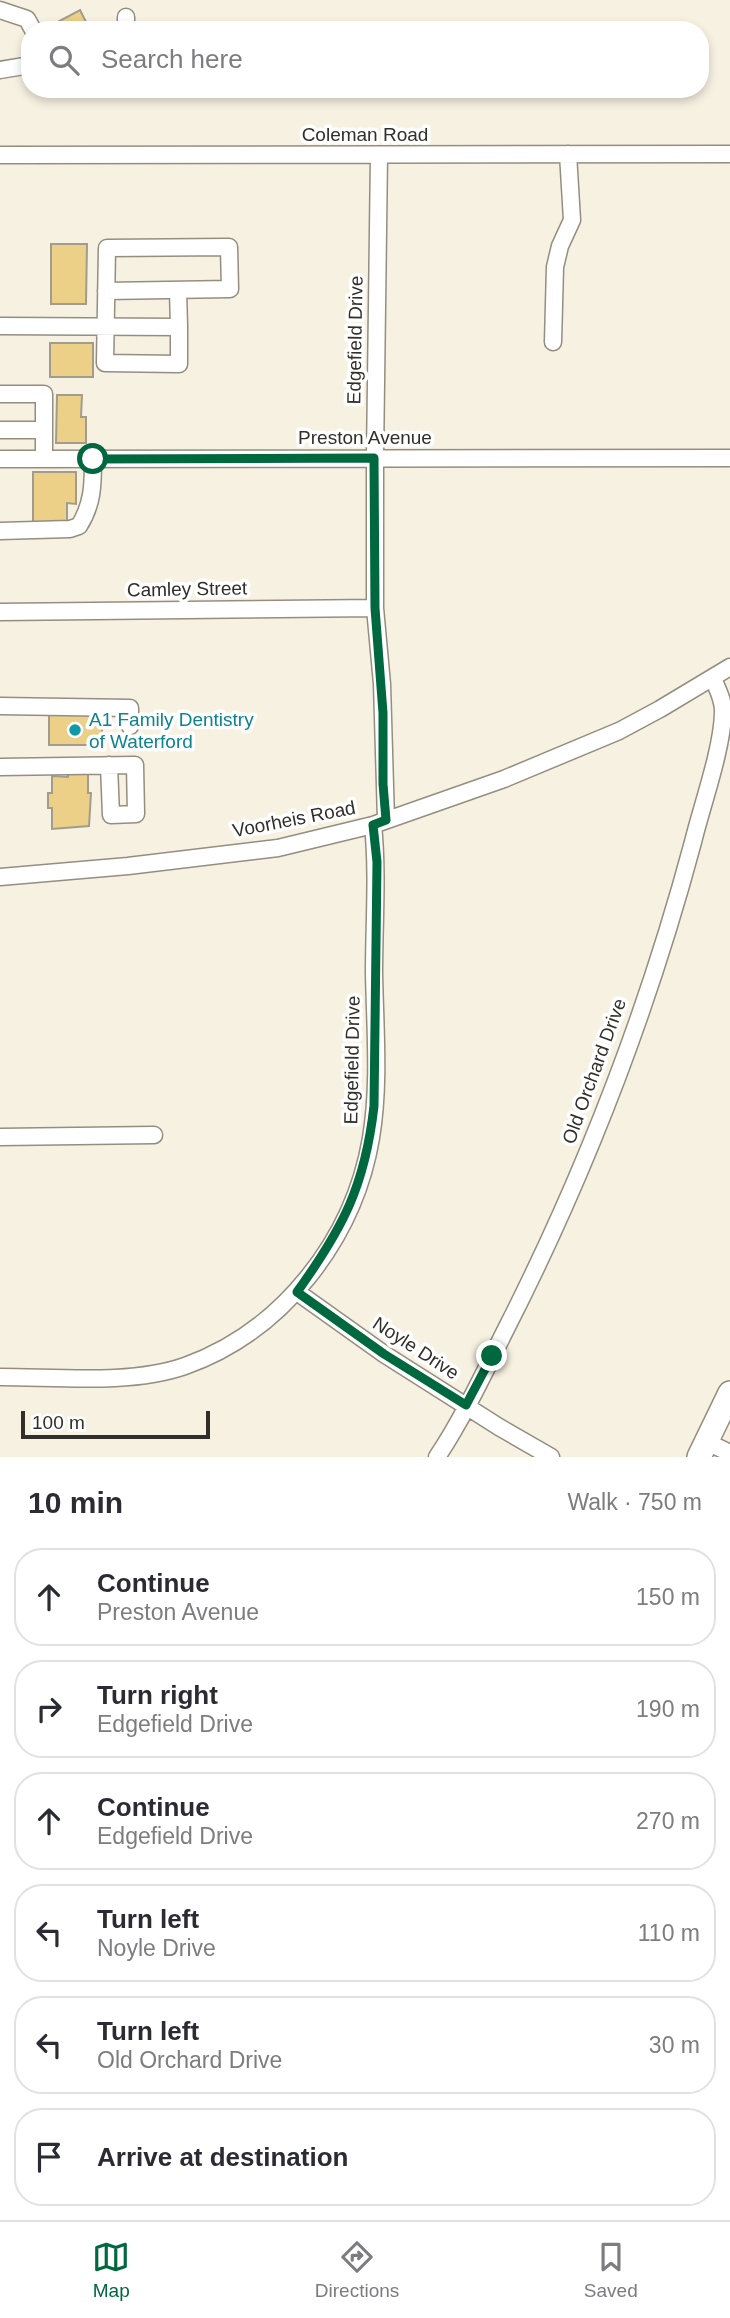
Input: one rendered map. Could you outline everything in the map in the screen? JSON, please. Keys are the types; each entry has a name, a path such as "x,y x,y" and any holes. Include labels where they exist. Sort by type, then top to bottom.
{"highway":[{"path":"703,1449 730,1393"}],"street":[{"path":"0,10 28,21"},
{"path":"0,70 21,66"},
{"name":"Coleman Road","path":"0,155 730,153"},
{"path":"553,342 555,267 559,246 572,220 568,154"},
{"name":"Edgefield Drive","path":"0,1377 138,1377 183,1366 218,1352 277,1312 297,1292 340,1227 363,1171 370,1138 375,1066 377,862 383,784 383,713 375,608 374,458 379,155"},
{"path":"106,290 230,289 229,247 107,248 104,327 105,363 178,364 178,290"},
{"path":"0,326 178,327"},
{"path":"0,394 44,394 44,459"},
{"path":"0,430 44,430"},
{"name":"Preston Avenue","path":"0,459 730,458"},
{"path":"0,531 70,529 79,526 93,494 93,459"},
{"name":"Camley Street","path":"0,612 375,608"},
{"name":"Voorheis Road","path":"0,877 128,866 278,848 380,822 504,779 572,751 660,709 730,667"},
{"name":"Old Orchard Drive","path":"437,1457 552,1236 579,1172 648,985 687,862 719,744 724,712 713,678"},
{"path":"0,706 130,708 130,726"},
{"path":"0,767 109,765"},
{"path":"0,1137 154,1135"},
{"name":"Noyle Drive","path":"297,1292 384,1354 551,1457"},
{"path":"703,1449 730,1453"}],"building":[{"path":"80,10 86,21 59,21"},
{"path":"51,244 87,244 86,304 51,304"},
{"path":"50,343 93,343 93,377 50,377"},
{"path":"57,395 82,395 81,417 86,417 86,443 56,443"},
{"path":"33,472 76,472 76,504 67,503 67,527 33,527"},
{"name":"A1 Family Dentistry of Waterford","path":"49,715 102,715 102,745 49,745"},
{"path":"68,774 88,774 88,793 91,793 89,826 52,829 52,808 48,808 48,793 52,793 52,776 68,777"}],"place":[{"name":"A1 Family Dentistry of Waterford","path":"75,730"}],"route":[{"path":"93,459 374,458 375,608 382,684 386,820 373,825 377,862 374,1106 363,1171 353,1199 324,1255 297,1292 384,1354 466,1405 492,1356"}]}
